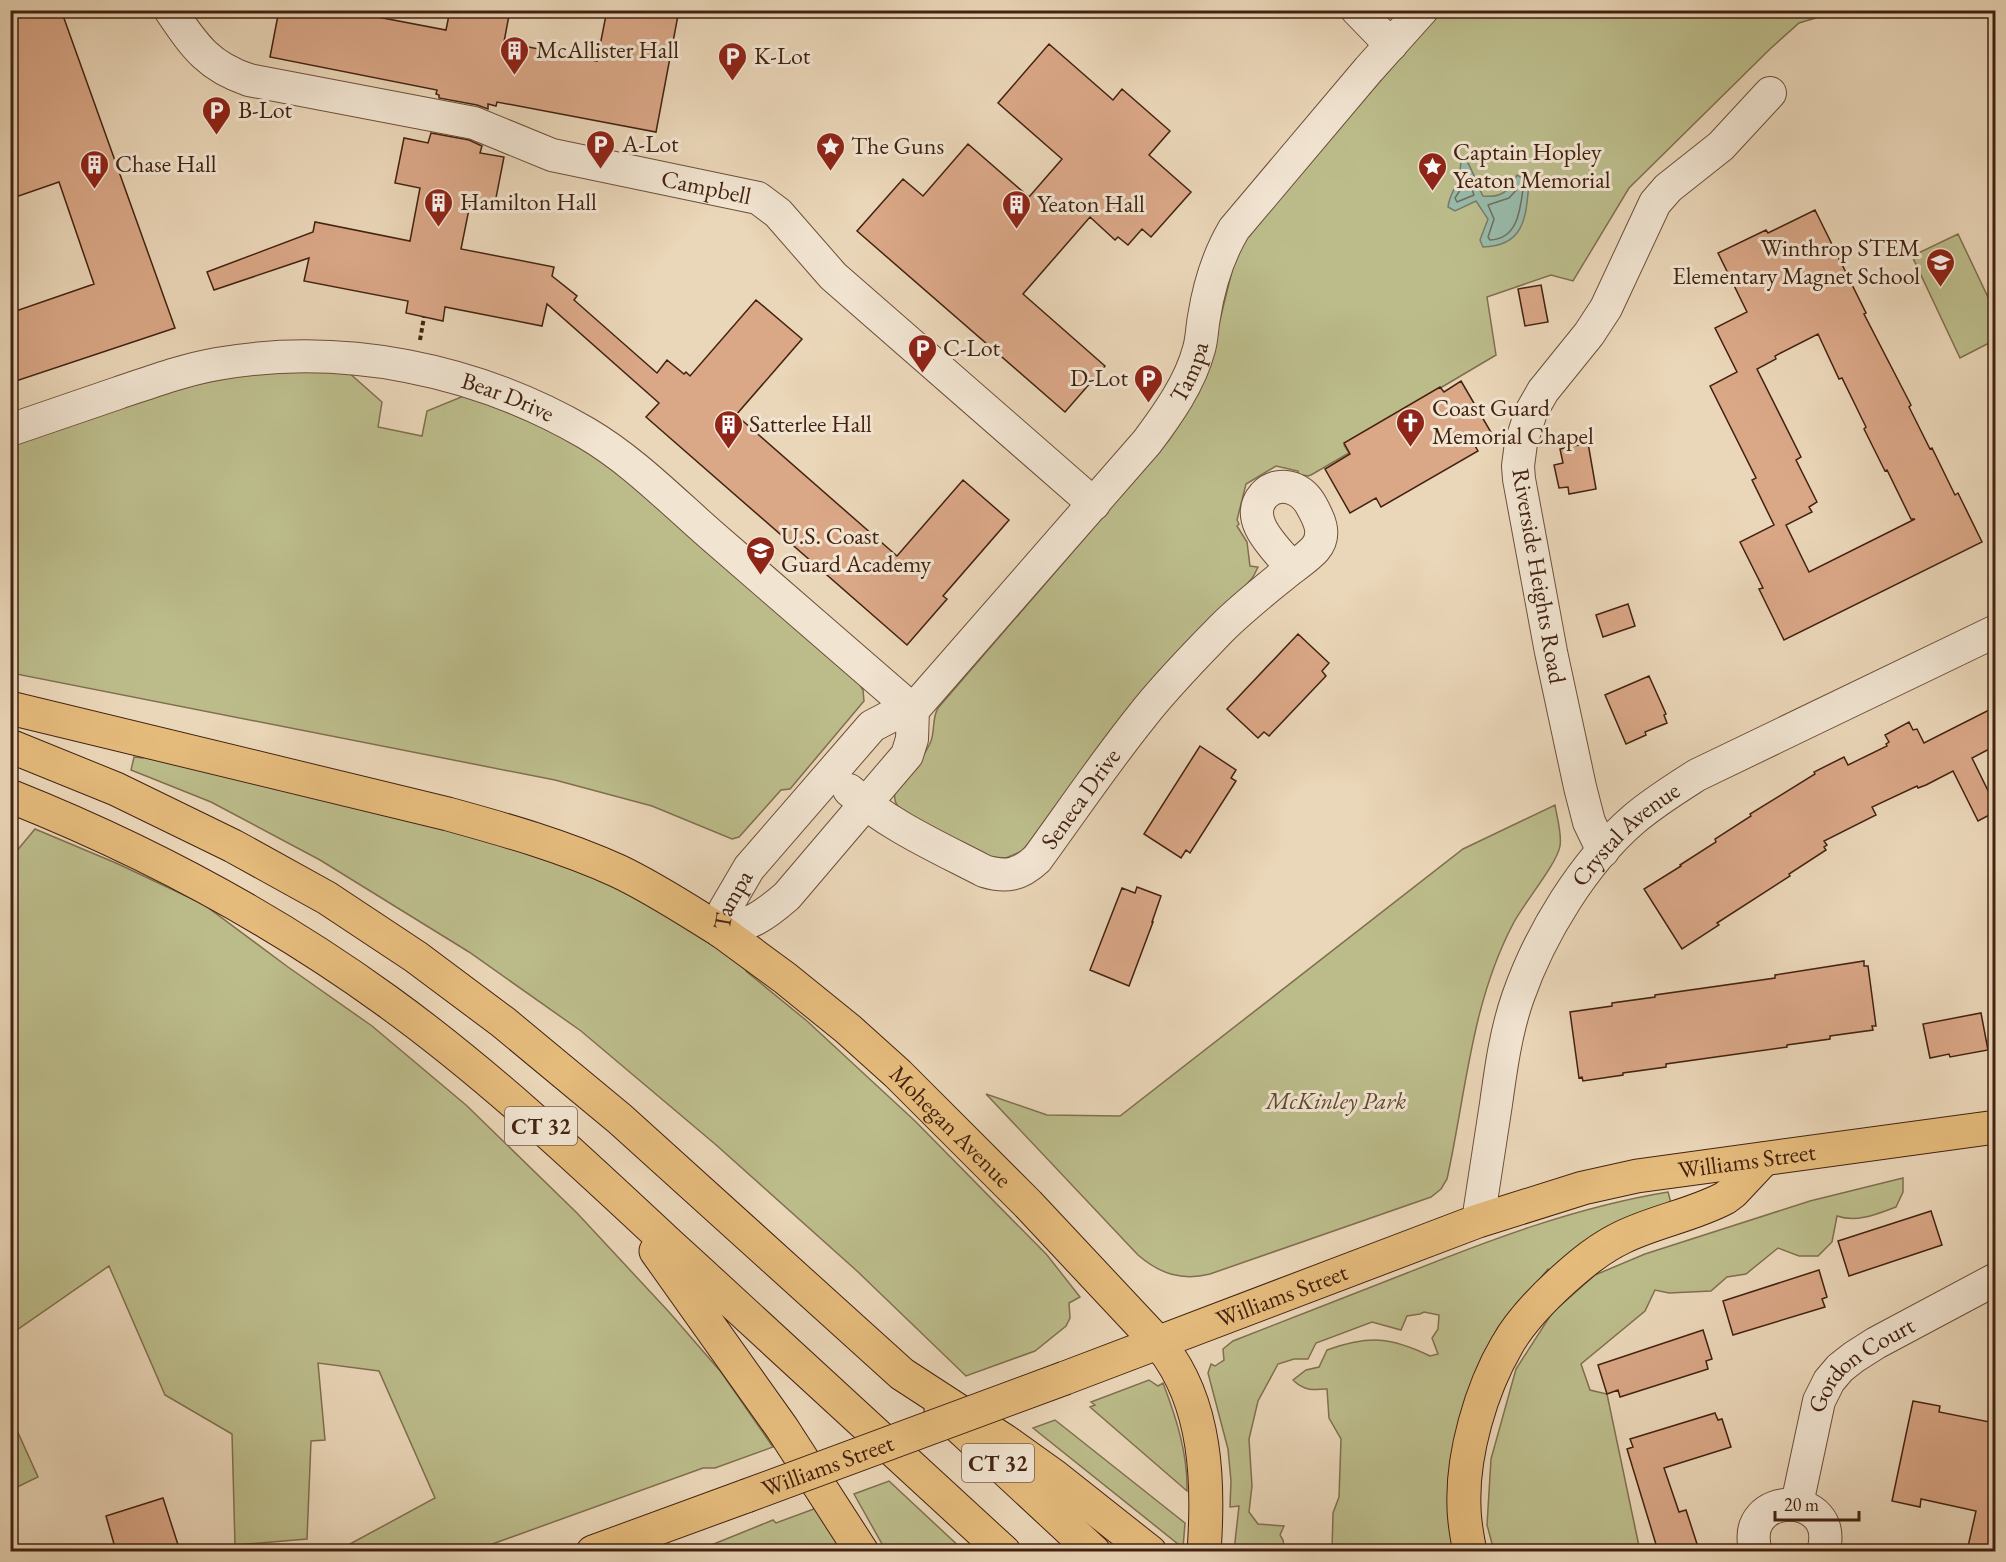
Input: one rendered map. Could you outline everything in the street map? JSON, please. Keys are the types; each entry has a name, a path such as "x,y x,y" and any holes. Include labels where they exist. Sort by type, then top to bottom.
{"main road":[{"name":"Mohegan Avenue","path":"10,708 448,814 517,833 561,848 618,872 657,892 721,931 785,978 848,1029 898,1074 1028,1204 1159,1343 1179,1373 1196,1423 1206,1475 1207,1515 1204,1551"},
{"name":"CT 32","path":"10,746 116,789 233,846 327,898 416,957 495,1016 597,1099 1094,1551"},
{"name":"CT 32","path":"10,796 97,833 170,868 240,907 339,968 409,1017 528,1113 1004,1551"},
{"name":"Williams Street","path":"593,1551 1159,1343 1478,1221 1583,1188 1637,1176 1995,1127"},
{"path":"1470,1551 1464,1506 1470,1447 1476,1420 1495,1368 1517,1329 1546,1296 1584,1261 1622,1237 1725,1198 1764,1159"},
{"path":"613,1192 782,1428 862,1551"},
{"path":"902,1374 1025,1455 1150,1551"}],"street":[{"name":"Campbell","path":"170,10 192,43 209,59 231,74 249,80 474,123 552,155 758,198 778,213 833,276 1094,504"},
{"path":"1357,10 1390,45"},
{"name":"Tampa","path":"913,710 912,739 907,755 787,896 770,911 748,924 721,931 725,909 749,868 872,726 897,713 913,710 1147,442 1167,415 1199,349 1204,315 1216,266 1223,247 1234,229 1422,10"},
{"name":"Riverside Heights Road","path":"1603,851 1585,809 1551,652 1519,479 1521,443 1527,423 1539,398 1589,334 1606,308 1655,203 1668,188 1721,146 1770,93"},
{"name":"Bear Drive","path":"10,430 170,375 215,364 254,359 337,356 414,368 468,381 556,417 617,453 913,710"},
{"name":"Seneca Drive","path":"831,774 864,804 900,827 984,871 996,875 1018,874 1037,859 1143,714 1182,670 1237,613 1292,568"},
{"name":"Crystal Avenue","path":"1478,1221 1502,1061 1518,998 1537,951 1554,918 1603,851 1651,805 1698,775 1995,631"},
{"name":"Gordon Court","path":"1797,1504 1819,1401 1825,1387 1835,1374 1854,1357 1876,1343 1995,1279"},
{"path":"1756,1551 1755,1534 1762,1516 1778,1505 1797,1504 1814,1513 1822,1525 1825,1539 1823,1551"}],"path":[{"path":"419,341 424,317"}],"green space":[{"path":"1442,11 1839,11 1799,23 1629,188 1573,281 1551,275 1487,297 1496,355 1344,445 1349,453 1311,475 1298,474 1298,471 1276,466 1246,484 1237,526 1247,542 1250,566 1258,567 1253,577 1022,851 1006,858 990,857 907,815 897,805 895,792 928,748 938,708 1169,440 1187,413 1215,340 1233,267 1244,242 1336,131"},
{"path":"1958,234 1995,312 1995,340 1960,358 1912,256"},
{"path":"287,370 348,372 382,402 378,427 422,436 427,411 466,395 563,436 611,468 857,680 863,690 864,701 790,789 781,790 739,837 732,839 652,806 555,780 11,673 11,445 185,387 247,374"},
{"path":"146,749 493,833 650,894 738,959 747,972 807,1021 915,1121 1047,1255 1080,1297 1069,1303 1070,1318 1066,1326 1035,1351 966,1376 857,1271 715,1144 581,1031 469,952 320,860 211,802 131,770 134,757 143,758"},
{"name":"McKinley Park","path":"1555,805 1560,831 1558,854 1513,924 1499,954 1471,1049 1447,1179 1441,1189 1431,1197 1210,1274 1190,1277 1172,1274 1146,1262 1138,1255 986,1094 1047,1115 1120,1116 1463,849"},
{"path":"35,829 116,863 203,904 372,1026 466,1105 577,1213 721,1372 773,1447 715,1468 703,1468 473,1551 337,1551 435,1498 379,1371 318,1363 325,1440 311,1441 307,1539 235,1545 232,1434 165,1395 109,1266 11,1334 10,859"},
{"path":"1903,1178 1903,1192 1896,1207 1859,1218 1837,1216 1832,1242 1818,1256 1799,1256 1778,1248 1746,1274 1727,1277 1711,1291 1669,1293 1655,1290 1645,1311 1581,1364 1590,1390 1607,1394 1640,1551 1494,1551 1487,1525 1491,1459 1516,1369 1552,1313 1595,1275 1645,1254 1810,1201"},
{"path":"1668,1192 1671,1203 1553,1273 1548,1269 1515,1309 1457,1551 1332,1551 1333,1513 1339,1497 1341,1439 1329,1418 1327,1389 1309,1389 1293,1380 1306,1370 1319,1367 1327,1350 1355,1342 1380,1340 1403,1345 1430,1356 1438,1354 1432,1338 1438,1329 1439,1315 1424,1312 1407,1316 1401,1330 1372,1322 1316,1343 1308,1359 1294,1359 1278,1364 1258,1401 1249,1439 1252,1486 1249,1512 1258,1524 1284,1526 1280,1535 1285,1551 1234,1551 1239,1506 1230,1507 1231,1481 1228,1449 1208,1373 1211,1364 1215,1366 1224,1360 1223,1349 1233,1341 1503,1236 1601,1206"},
{"path":"1149,1380 1158,1386 1163,1383 1172,1409 1186,1463 1187,1491 1090,1407 1095,1405 1091,1402"},
{"path":"10,1415 38,1477 11,1490 10,1489"},
{"path":"1055,1420 1185,1523 1183,1548 1033,1428"},
{"path":"889,1481 964,1551 886,1551 854,1494"},
{"path":"822,1506 849,1552 694,1552 773,1520 776,1523"}],"water":[{"path":"1466,160 1483,196 1495,196 1504,192 1517,175 1529,182 1521,227 1507,241 1483,247 1480,240 1488,219 1476,201 1455,211 1448,207 1458,180 1461,162"}],"building":[{"name":"Chase Hall","path":"10,10 61,10 175,328 10,383 10,313 94,284 59,182 10,199"},
{"name":"McAllister Hall","path":"279,10 341,10 446,30 450,10 510,10 504,42 597,61 607,10 679,10 656,132 497,102 496,106 488,104 488,109 439,98 436,94 437,90 270,57"},
{"name":"Yeaton Hall","path":"1049,44 1113,100 1122,89 1170,131 1149,155 1191,192 1151,237 1142,229 1128,245 1118,237 1115,240 1090,217 1023,294 1105,366 1065,412 857,231 903,179 923,196 968,144 1029,197 1062,159 998,103"},
{"path":"431,133 469,140 482,146 480,153 504,157 495,203 471,199 461,249 554,267 552,276 577,296 574,300 657,373 667,360 690,376 756,300 802,339 736,415 897,556 963,480 1009,520 943,596 947,599 907,645 646,417 659,403 547,304 542,326 445,307 443,321 406,313 408,301 304,281 309,258 214,290 207,272 313,232 315,222 410,241 420,188 395,183 404,138 428,143"},
{"path":"1815,210 1866,313 1864,314 1911,405 1909,407 1930,449 1932,448 1955,495 1958,493 1982,542 1784,640 1759,589 1763,588 1740,542 1774,525 1752,480 1756,478 1710,386 1737,372 1715,328 1747,312 1718,253 1766,230 1768,233","holes":["1818,334 1839,379 1842,378 1866,427 1864,429 1911,519 1915,519 1809,572 1786,525 1812,512 1809,507 1817,502 1796,460 1801,457 1757,369 1776,359 1775,356"]},
{"path":"1541,285 1548,322 1525,326 1518,289"},
{"name":"Coast Guard Memorial Chapel","path":"1461,381 1492,434 1474,444 1478,451 1381,507 1376,498 1350,513 1325,469 1350,454 1344,443 1440,387 1444,392"},
{"path":"1588,443 1596,489 1569,494 1568,487 1559,488 1554,465 1563,463 1560,449"},
{"path":"1628,604 1635,626 1603,637 1596,615"},
{"path":"1298,634 1329,663 1322,671 1326,676 1269,736 1264,732 1258,738 1227,709"},
{"path":"1649,676 1666,714 1664,715 1667,723 1645,732 1646,735 1626,744 1605,695"},
{"path":"1995,707 1995,746 1972,758 1995,805 1995,812 1978,821 1953,771 1926,785 1918,788 1917,786 1872,807 1876,815 1824,841 1827,845 1824,847 1826,850 1682,949 1644,889 1716,842 1715,839 1751,816 1750,814 1815,774 1814,772 1844,757 1848,765 1887,746 1889,742 1885,735 1909,722 1913,730 1917,729 1924,743"},
{"path":"1200,746 1236,770 1231,778 1236,781 1190,853 1186,850 1181,858 1144,834"},
{"path":"1137,887 1161,896 1129,986 1090,970 1122,888 1135,893"},
{"path":"1864,961 1864,966 1868,966 1876,1026 1872,1026 1873,1030 1830,1036 1830,1039 1787,1045 1787,1047 1666,1064 1666,1067 1623,1073 1623,1075 1583,1081 1582,1077 1579,1078 1570,1012 1612,1006 1612,1003 1655,997 1655,995 1775,978 1775,975"},
{"path":"1981,1013 1988,1050 1930,1058 1923,1024"},
{"path":"1931,1211 1942,1245 1849,1276 1838,1241"},
{"path":"1819,1270 1827,1297 1822,1299 1825,1307 1733,1335 1723,1301"},
{"path":"1703,1330 1712,1359 1706,1361 1708,1369 1620,1397 1618,1390 1607,1394 1598,1365"},
{"path":"1913,1401 1940,1406 1939,1412 1995,1423 1995,1551 1967,1551 1976,1511 1921,1499 1920,1507 1892,1501"},
{"path":"1715,1413 1718,1420 1722,1419 1731,1447 1664,1468 1679,1512 1686,1510 1698,1547 1683,1551 1658,1551 1627,1449 1633,1447 1630,1439"},
{"path":"163,1498 180,1551 116,1551 106,1516"}],"place":[{"name":"McAllister Hall","path":"515,76"},
{"name":"K-Lot","path":"733,82"},
{"name":"B-Lot","path":"217,136"},
{"name":"A-Lot","path":"601,170"},
{"name":"The Guns","path":"830,172"},
{"name":"Chase Hall","path":"94,190"},
{"name":"Captain Hopley Yeaton Memorial","path":"1432,192"},
{"name":"Hamilton Hall","path":"439,228"},
{"name":"Yeaton Hall","path":"1016,230"},
{"name":"Winthrop STEM Elementary Magnet School","path":"1941,288"},
{"name":"C-Lot","path":"922,374"},
{"name":"D-Lot","path":"1149,404"},
{"name":"Coast Guard Memorial Chapel","path":"1411,448"},
{"name":"Satterlee Hall","path":"728,450"},
{"name":"U.S. Coast Guard Academy","path":"760,576"}]}
